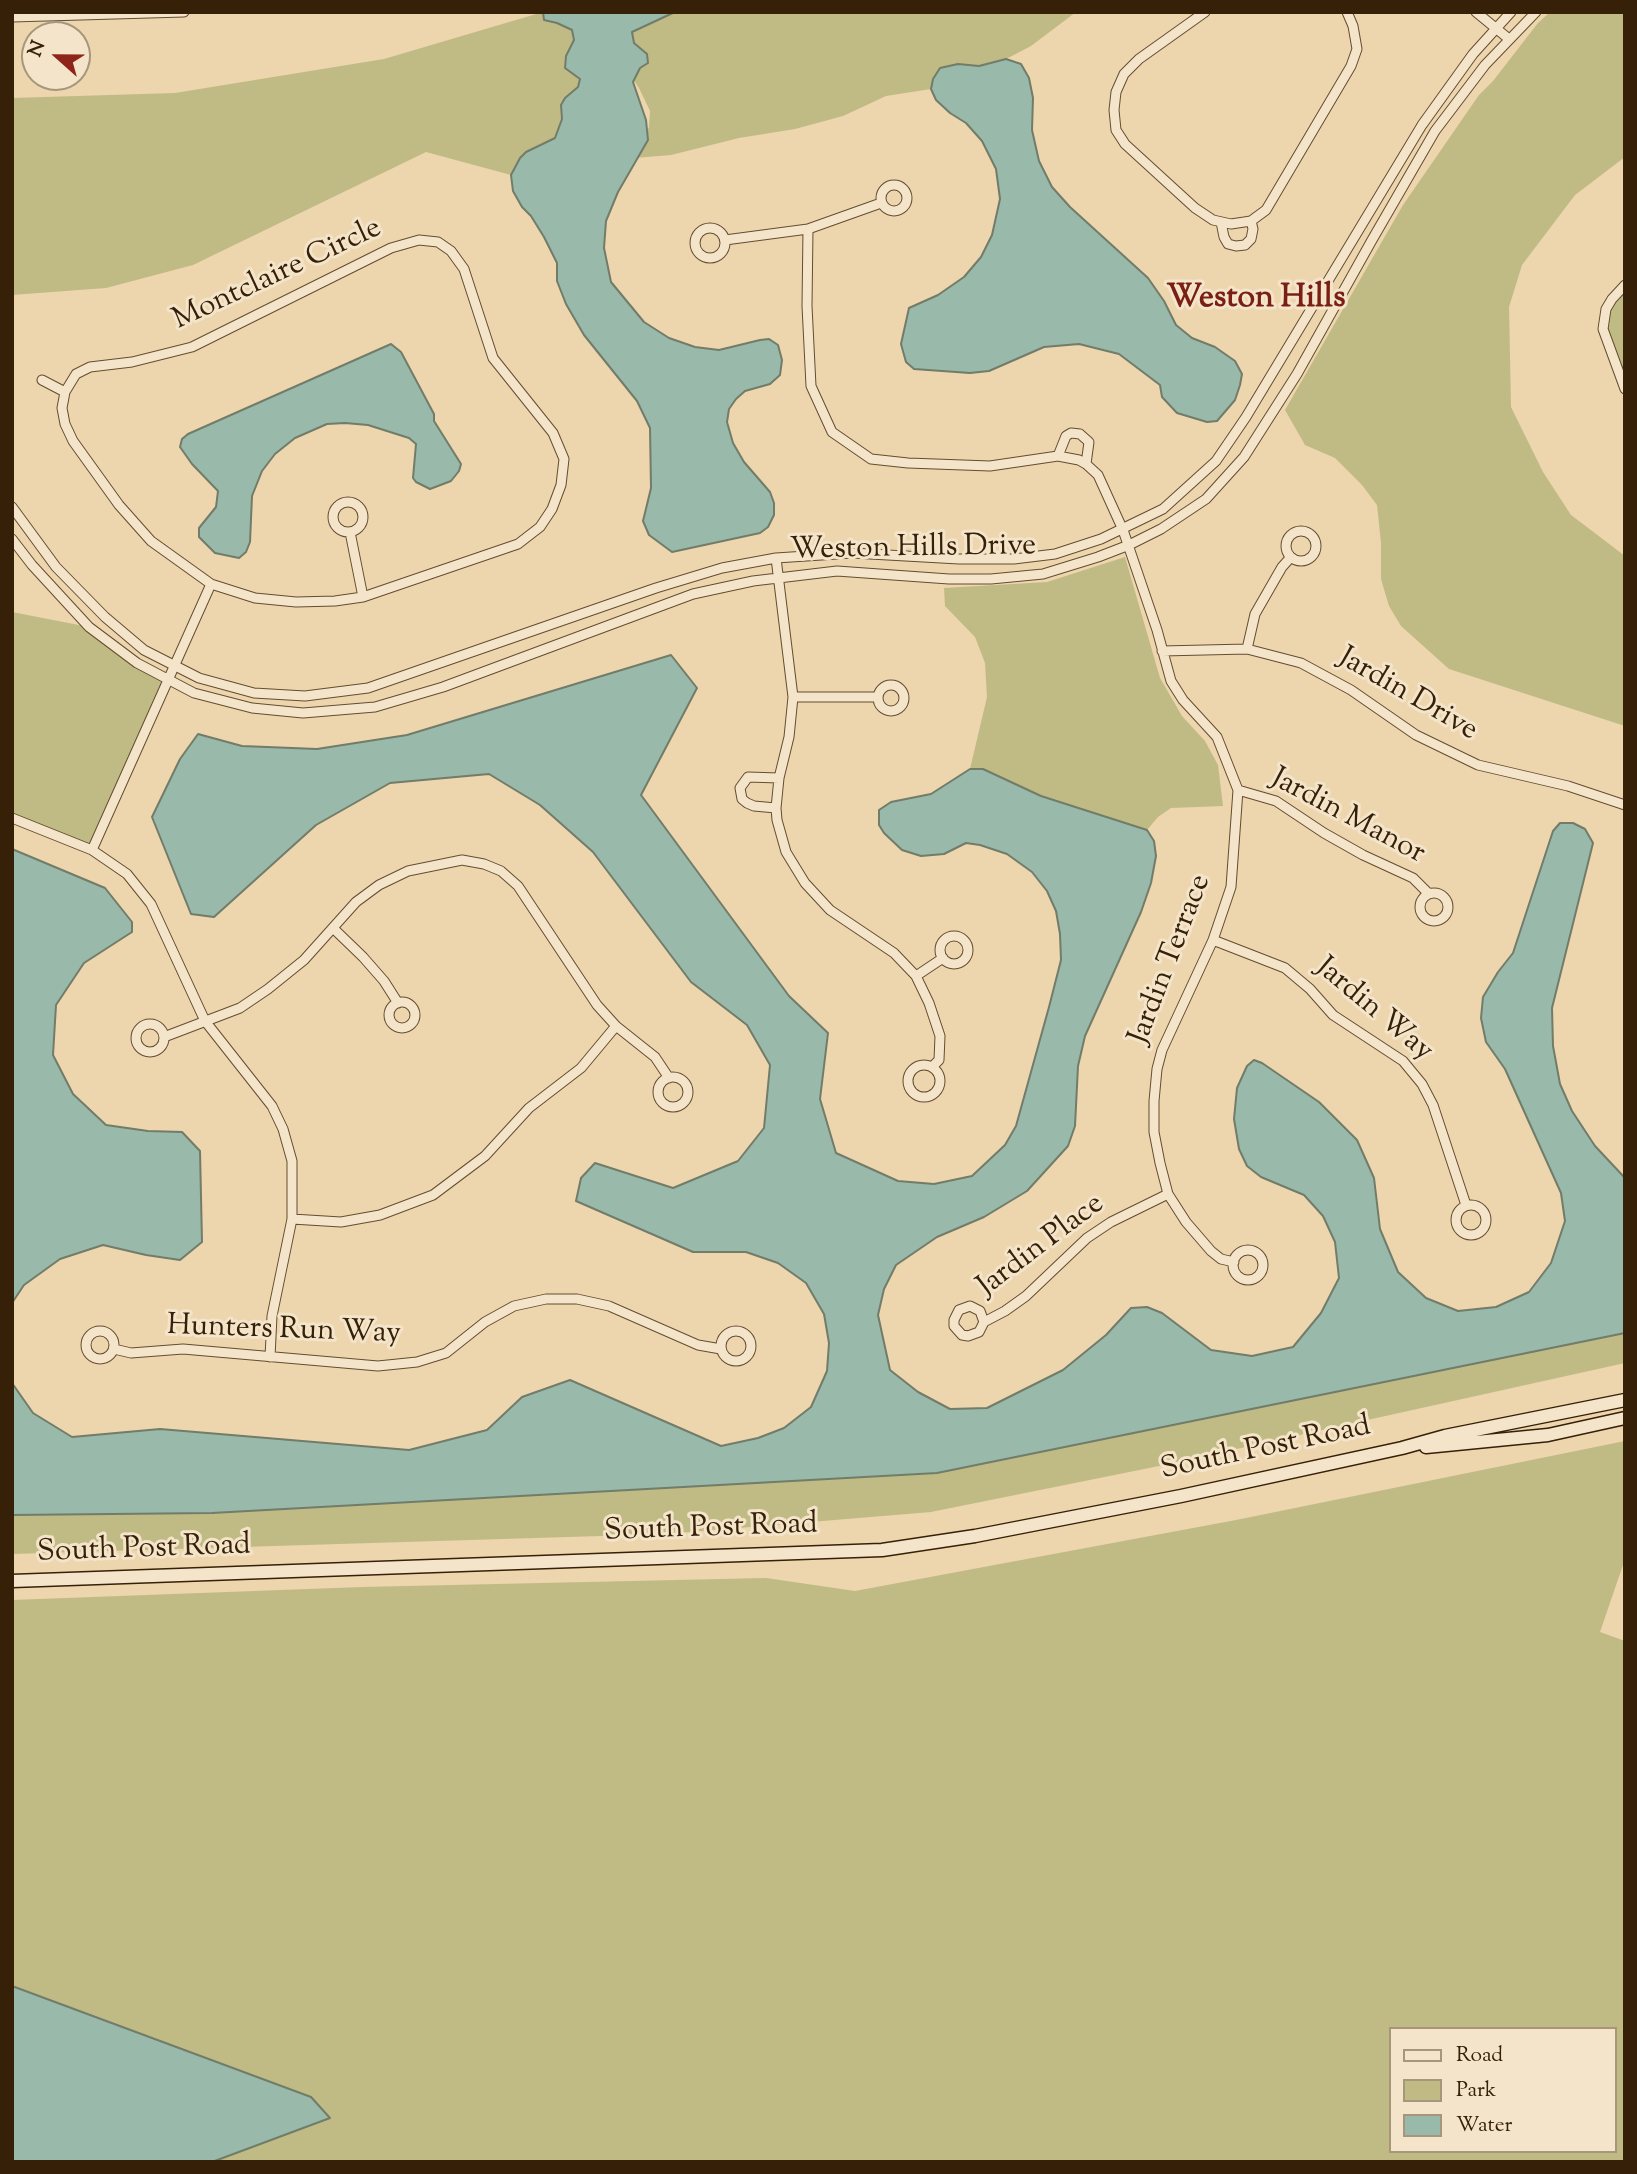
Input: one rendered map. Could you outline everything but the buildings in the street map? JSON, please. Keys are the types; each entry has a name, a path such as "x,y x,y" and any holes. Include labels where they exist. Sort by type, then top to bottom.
{"street":[{"path":"12,17 41,13 184,12"},
{"path":"1205,12 1139,59 1124,74 1116,92 1116,130 1125,144 1195,208 1213,220 1231,224 1251,221 1266,210 1351,66 1357,49 1353,26 1347,12"},
{"path":"1476,12 1509,39"},
{"name":"Weston Hills Drive","path":"12,507 56,567 105,617 144,650 199,678 254,693 305,696 368,688 656,588 722,568 776,558 852,553 1014,559 1055,554 1101,540 1163,509 1216,461 1246,417 1422,125 1473,54 1511,12"},
{"name":"Weston Hills Drive","path":"12,539 89,627 137,663 194,693 252,708 303,713 375,707 443,687 693,594 778,578 837,571 948,579 1043,574 1129,545 1161,529 1206,499 1244,457 1297,374 1435,131 1485,65 1535,12"},
{"path":"725,240 808,229 881,203"},
{"path":"1221,222 1221,230 1228,244 1236,246 1245,245 1251,239 1251,221"},
{"path":"808,229 807,306 811,386 832,432 871,459 908,463 989,466 1058,456 1086,464 1090,442 1080,434 1071,433 1066,436 1058,456"},
{"name":"Montclaire Circle","path":"419,240 438,242 451,251 464,269 494,358 553,433 564,459 561,485 552,509 540,527 518,544 363,597 296,602 255,598 211,584 151,541 119,505 73,441 65,424 62,408 65,391 76,374 90,367 132,362 192,347 391,248 419,240"},
{"path":"1625,285 1612,299 1603,321 1603,329 1625,389"},
{"path":"43,380 65,391"},
{"name":"Jardin Terrace","path":"1086,464 1098,475 1129,545 1171,681 1183,700 1217,737 1238,790 1231,887 1213,940 1163,1050 1157,1069 1154,1101 1154,1132 1168,1194 1186,1222 1211,1251 1221,1259 1234,1262"},
{"path":"351,532 363,597"},
{"path":"1247,649 1255,614 1282,567 1291,557"},
{"path":"776,558 793,697 789,737 779,778 776,808 786,852 805,883 830,910 894,953 916,976 940,1035 939,1060 932,1067"},
{"path":"92,850 211,584"},
{"name":"Jardin Drive","path":"1162,651 1247,649 1301,663 1352,690 1416,735 1478,765 1568,786 1625,805"},
{"path":"793,697 878,697"},
{"path":"776,808 747,803 742,799 740,788 748,777 779,778"},
{"name":"Jardin Manor","path":"1238,790 1276,801 1363,855 1413,878 1429,894"},
{"path":"12,818 92,850 127,874 151,904 205,1021 272,1106 292,1161 292,1219 272,1316 270,1357"},
{"path":"164,1037 240,1009 304,960 363,897 379,885 408,871 462,860 484,864 501,871 518,886 597,1005 617,1026 655,1057 669,1078"},
{"path":"334,929 384,981 398,1003"},
{"name":"Jardin Way","path":"1213,940 1285,968 1310,989 1333,1015 1402,1061 1422,1084 1433,1105 1466,1205"},
{"path":"916,976 943,958"},
{"path":"292,1219 341,1222 380,1214 433,1195 485,1156 529,1108 581,1068 617,1026"},
{"name":"Jardin Place","path":"984,1322 1026,1296 1087,1238 1111,1222 1168,1194"},
{"name":"Hunters Run Way","path":"114,1349 131,1353 183,1349 378,1366 417,1362 446,1353 485,1322 514,1306 546,1299 577,1300 609,1306 698,1345 721,1349"},
{"name":"South Post Road","path":"12,1581 882,1550 975,1536 1181,1496 1446,1436 1625,1400"},
{"name":"South Post Road","path":"1402,1448 1548,1435 1625,1418"}],"green space":[{"path":"543,12 1076,12 1031,46 1006,59 979,66 958,64 933,79 931,89 886,96 843,116 795,129 739,138 671,155 634,158 649,127 650,111 624,66 571,72 580,78 579,87 565,98 561,105 562,119 555,138 520,158 511,175 426,152 193,265 106,288 12,295 12,98 175,93 384,59"},
{"path":"1550,12 1625,12 1625,157 1575,195 1522,265 1509,307 1511,407 1543,472 1571,515 1625,556 1625,726 1449,669 1401,626 1389,606 1381,579 1377,505 1362,485 1335,458 1305,445 1285,410 1403,205 1479,95"},
{"path":"1625,285 1625,389 1603,321"},
{"path":"1125,557 1160,678 1182,716 1205,741 1218,765 1223,806 1171,808 1158,817 1147,830 1041,796 983,769 970,769 987,697 985,663 975,637 945,606 944,588 1047,582"},
{"path":"12,612 89,627 168,679 92,850 12,818"},
{"path":"1625,1333 1625,1363 1164,1465 931,1512 666,1534 12,1554 12,1515 208,1513 937,1473"},
{"path":"1625,1441 1625,1559 1600,1632 1625,1641 1625,2162 212,2162 330,2117 311,2097 12,1986 12,1600 362,1587 766,1578 855,1591 1236,1520"}],"water":[{"path":"543,12 675,12 632,32 634,43 647,54 648,63 640,68 633,82 646,120 648,140 618,192 606,221 604,248 611,282 644,322 669,338 695,347 719,350 769,339 778,345 782,360 780,375 770,384 745,391 729,409 727,422 733,443 744,462 770,492 774,503 774,515 768,527 760,533 672,552 649,535 643,521 651,488 650,428 637,401 584,335 566,304 557,281 557,263 544,237 513,191 511,175 520,158 526,152 555,138 562,119 561,105 578,87 580,79 565,68 566,56 574,40 572,30 544,20"},
{"path":"1006,59 1021,64 1029,78 1033,98 1032,130 1039,161 1052,187 1070,207 1148,278 1176,325 1192,338 1215,347 1235,361 1242,374 1240,385 1235,400 1217,421 1207,422 1177,413 1162,397 1160,385 1119,354 1079,344 1044,347 989,371 970,373 914,369 906,362 901,344 909,308 938,295 964,277 981,257 992,235 1000,199 996,169 982,141 966,123 936,100 931,89 933,79 940,68 958,64 979,66"},
{"path":"391,344 401,352 434,414 434,421 461,464 451,481 430,489 416,482 413,478 416,444 409,438 368,425 327,424 295,438 275,454 262,471 252,496 250,542 246,552 239,558 215,553 199,537 199,528 216,507 218,491 180,447 182,439"},
{"path":"671,655 697,688 641,795 789,996 828,1033 820,1099 836,1153 898,1181 934,1184 972,1176 1005,1145 1016,1126 1049,1007 1061,960 1060,934 1056,911 1047,891 1032,872 1007,854 966,843 944,854 921,856 902,850 879,825 879,810 891,802 931,794 970,769 983,769 1041,796 1147,830 1154,841 1156,856 1151,883 1141,912 1085,1036 1078,1066 1075,1126 1068,1146 1027,1191 984,1217 937,1237 896,1265 884,1289 878,1315 890,1370 918,1392 950,1409 987,1408 1063,1370 1106,1335 1131,1308 1147,1307 1162,1313 1211,1350 1252,1356 1293,1347 1321,1313 1339,1278 1335,1242 1323,1216 1304,1195 1261,1177 1247,1166 1239,1149 1234,1119 1237,1088 1247,1066 1254,1060 1319,1102 1357,1140 1374,1178 1380,1229 1398,1272 1426,1298 1458,1311 1496,1307 1529,1292 1551,1263 1565,1221 1561,1193 1505,1069 1486,1042 1481,1018 1483,997 1513,953 1553,831 1560,823 1573,823 1585,829 1593,843 1552,1008 1553,1046 1560,1084 1572,1111 1595,1146 1625,1178 1625,1333 937,1473 212,1513 12,1515 12,1383 33,1413 72,1437 160,1429 409,1450 487,1430 522,1397 570,1380 721,1446 758,1438 784,1428 811,1407 827,1371 829,1343 824,1314 806,1283 778,1263 746,1252 693,1252 576,1201 581,1178 595,1163 673,1188 738,1161 764,1128 770,1065 747,1025 691,982 593,852 540,805 489,774 390,783 316,825 214,917 191,914 152,817 180,759 198,734 242,746 317,749 407,735"},
{"path":"12,849 105,888 132,922 132,932 84,963 56,1005 53,1055 73,1094 106,1125 148,1131 182,1132 200,1151 202,1242 180,1260 103,1245 60,1259 24,1285 12,1303"},
{"path":"12,1986 311,2097 330,2118 212,2162 12,2162"}],"district":[{"name":"Weston Hills","path":"1256,301"}]}
